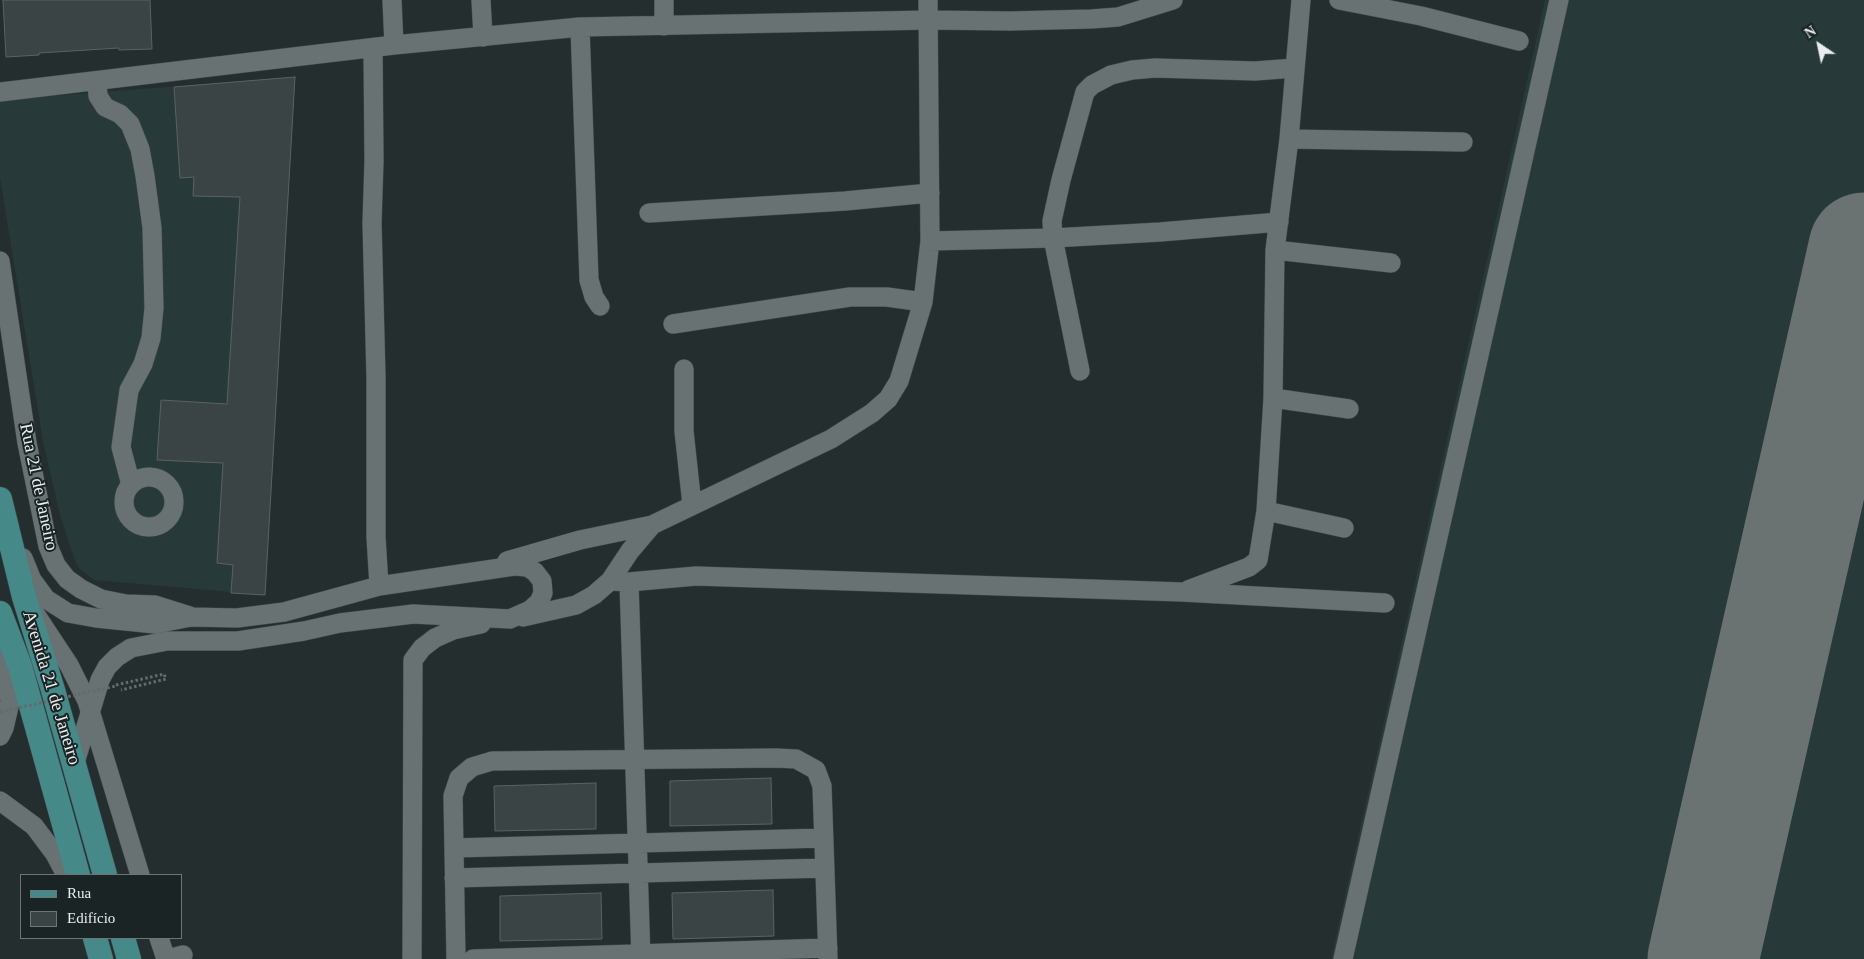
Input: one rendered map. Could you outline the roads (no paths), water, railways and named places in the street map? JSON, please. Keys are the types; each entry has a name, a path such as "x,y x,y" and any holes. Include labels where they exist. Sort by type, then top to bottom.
{"main road":[{"name":"Avenida 21 de Janeiro","path":"0,499 24,597 105,874"},
{"name":"Avenida 21 de Janeiro","path":"0,613 20,666 78,874"},
{"path":"95,939 101,959"},
{"path":"123,939 129,959"}],"street":[{"path":"392,0 394,45"},
{"path":"481,0 483,37"},
{"path":"664,0 664,26"},
{"path":"472,572 580,540 652,525 831,439 872,414 888,399 899,381 923,302 930,241 928,0"},
{"path":"0,92 394,45 580,27 929,20 1091,20 1118,17 1168,0"},
{"path":"1182,592 1249,567 1258,560 1266,511 1273,398 1275,250 1289,139 1301,0"},
{"path":"1339,0 1420,16 1519,41"},
{"path":"1343,959 1559,0"},
{"path":"580,27 589,280 594,297 600,306"},
{"path":"373,48 374,161 372,223 376,377 376,537 379,586"},
{"path":"1080,371 1053,238 1052,221 1079,107 1085,92 1092,85 1111,75 1147,69 1255,71 1295,68"},
{"path":"97,81 98,96 105,107 120,114 130,124 140,149 152,228 154,308 151,338 143,364 129,390 121,447 131,485"},
{"path":"1289,139 1463,142"},
{"path":"649,213 845,201 930,193"},
{"path":"930,241 1053,238 1160,232 1279,222"},
{"path":"1275,250 1391,263"},
{"name":"Rua 21 de Janeiro","path":"0,261 27,443 48,546 56,565 67,579 81,589 101,599 126,604 155,605 191,617"},
{"path":"673,324 850,297 887,297 923,302"},
{"path":"684,369 684,431 692,505"},
{"path":"1273,398 1349,409"},
{"path":"0,499 32,580 46,599 68,613 96,618 155,624 191,617 237,618 284,612 379,586 514,566 527,567 535,572 542,581 543,593 540,602 530,610 510,619 413,614 340,623 238,641 167,642 131,648 117,656 107,667 100,680 74,766"},
{"path":"1266,511 1344,528"},
{"path":"412,959 413,660 422,648 435,638 452,630 556,611 576,605 610,581 630,551 652,525"},
{"path":"610,581 629,582 696,576 1182,592 1385,603"},
{"path":"629,582 641,957"},
{"path":"24,597 69,665 88,701 140,874"},
{"path":"0,637 10,702 4,728 0,736"},
{"path":"456,959 452,796 459,778 472,767 492,761 776,758 796,759 816,770 822,786 828,954 473,959"},
{"path":"0,801 34,826 55,854 65,874"},
{"path":"454,848 824,838"},
{"path":"454,878 826,868"},
{"path":"160,939 172,958"}]}
